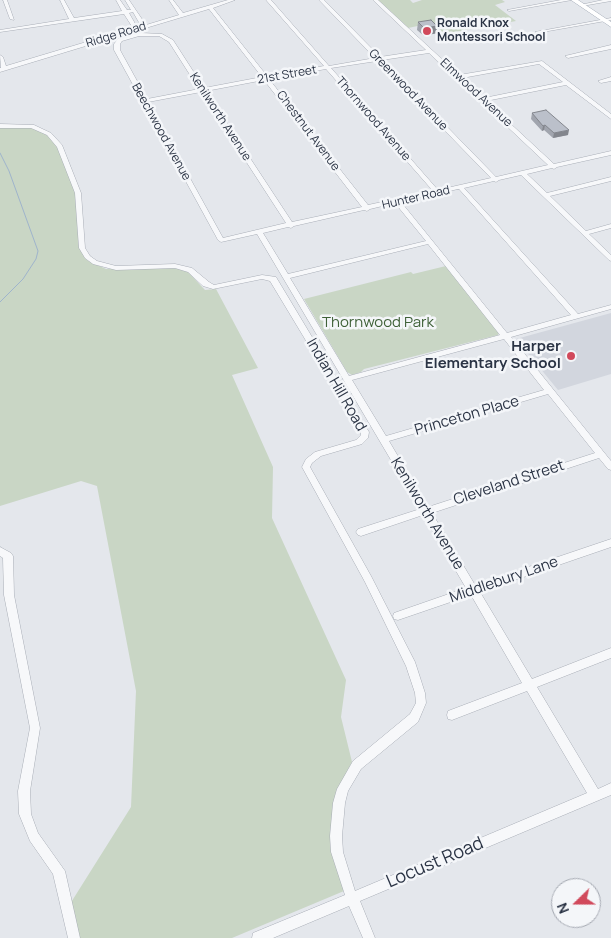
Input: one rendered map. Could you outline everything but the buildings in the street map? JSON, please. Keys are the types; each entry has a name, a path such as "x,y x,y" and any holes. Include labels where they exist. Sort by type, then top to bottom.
{"main road":[{"path":"574,0 611,26"}],"street":[{"path":"5,0 12,18"},
{"path":"62,0 72,20"},
{"path":"118,0 138,31"},
{"path":"127,0 144,26"},
{"path":"171,0 182,15"},
{"name":"Ridge Road","path":"2,69 138,31 144,26 233,0"},
{"name":"Thornwood Avenue","path":"268,0 438,193"},
{"name":"Greenwood Avenue","path":"321,0 496,180"},
{"name":"Elmwood Avenue","path":"375,0 554,167"},
{"path":"509,10 570,0"},
{"path":"582,5 611,0"},
{"path":"0,8 8,7"},
{"name":"Chestnut Avenue","path":"210,7 267,78 366,209"},
{"path":"0,32 134,11"},
{"path":"537,32 611,19"},
{"name":"Kenilworth Avenue","path":"138,31 160,35 170,41 291,226"},
{"name":"Beechwood Avenue","path":"138,31 124,38 116,47 221,240"},
{"path":"568,56 611,47"},
{"name":"21st Street","path":"144,101 267,78 430,52"},
{"path":"0,57 2,69"},
{"path":"458,77 538,62 544,64 611,117"},
{"path":"601,81 611,79"},
{"path":"483,100 568,83"},
{"name":"Indian Hill Road","path":"0,126 32,126 49,134 60,146 78,193 82,248 87,257 95,263 116,268 174,266 190,270 206,284 213,287 262,277 273,279 365,432 365,436 359,442 318,454 309,461 306,467 368,579 411,666 417,680 421,703 414,718 406,726 357,765 343,789 339,803 336,836 337,852 353,898"},
{"name":"Hunter Road","path":"221,240 260,233 611,154"},
{"path":"524,174 611,259"},
{"path":"545,195 611,179"},
{"path":"461,188 576,316"},
{"path":"398,202 611,467"},
{"path":"584,233 611,226"},
{"name":"Kenilworth Avenue","path":"260,233 595,795"},
{"path":"286,277 429,242"},
{"path":"346,379 611,307"},
{"name":"Princeton Place","path":"383,440 550,391"},
{"name":"Cleveland Street","path":"360,532 601,454"},
{"name":"Middlebury Lane","path":"398,616 611,543"},
{"path":"0,552 6,554 9,561 9,595 35,728 24,791 25,814 34,836 59,871 74,938"},
{"path":"452,715 611,652"},
{"name":"Locust Road","path":"258,938 611,788"},
{"path":"353,898 369,938"}],"shaded area":[{"name":"Harper Elementary School","path":"611,313 611,374 558,390 516,339"}],"green space":[{"path":"378,0 410,0 413,3 422,0 502,0 505,2 495,5 516,21 444,34 432,23 408,28"},
{"path":"24,125 43,132 55,142 75,190 84,255 87,260 106,269 161,267 182,269 188,272 205,290 216,289 258,368 232,375 273,467 272,518 346,680 341,717 352,762 338,791 344,891 232,938 79,938 70,904 131,807 136,691 97,486 81,481 0,506 0,127"},
{"name":"Thornwood Park","path":"446,266 499,332 498,335 364,369 352,375 347,372 304,299 411,272 413,274"}],"waterway":[{"path":"0,153 9,171 38,251 36,259 23,279 0,302"}],"place":[{"name":"Ronald Knox Montessori School","path":"427,31"},
{"name":"Harper Elementary School","path":"571,356"}]}
